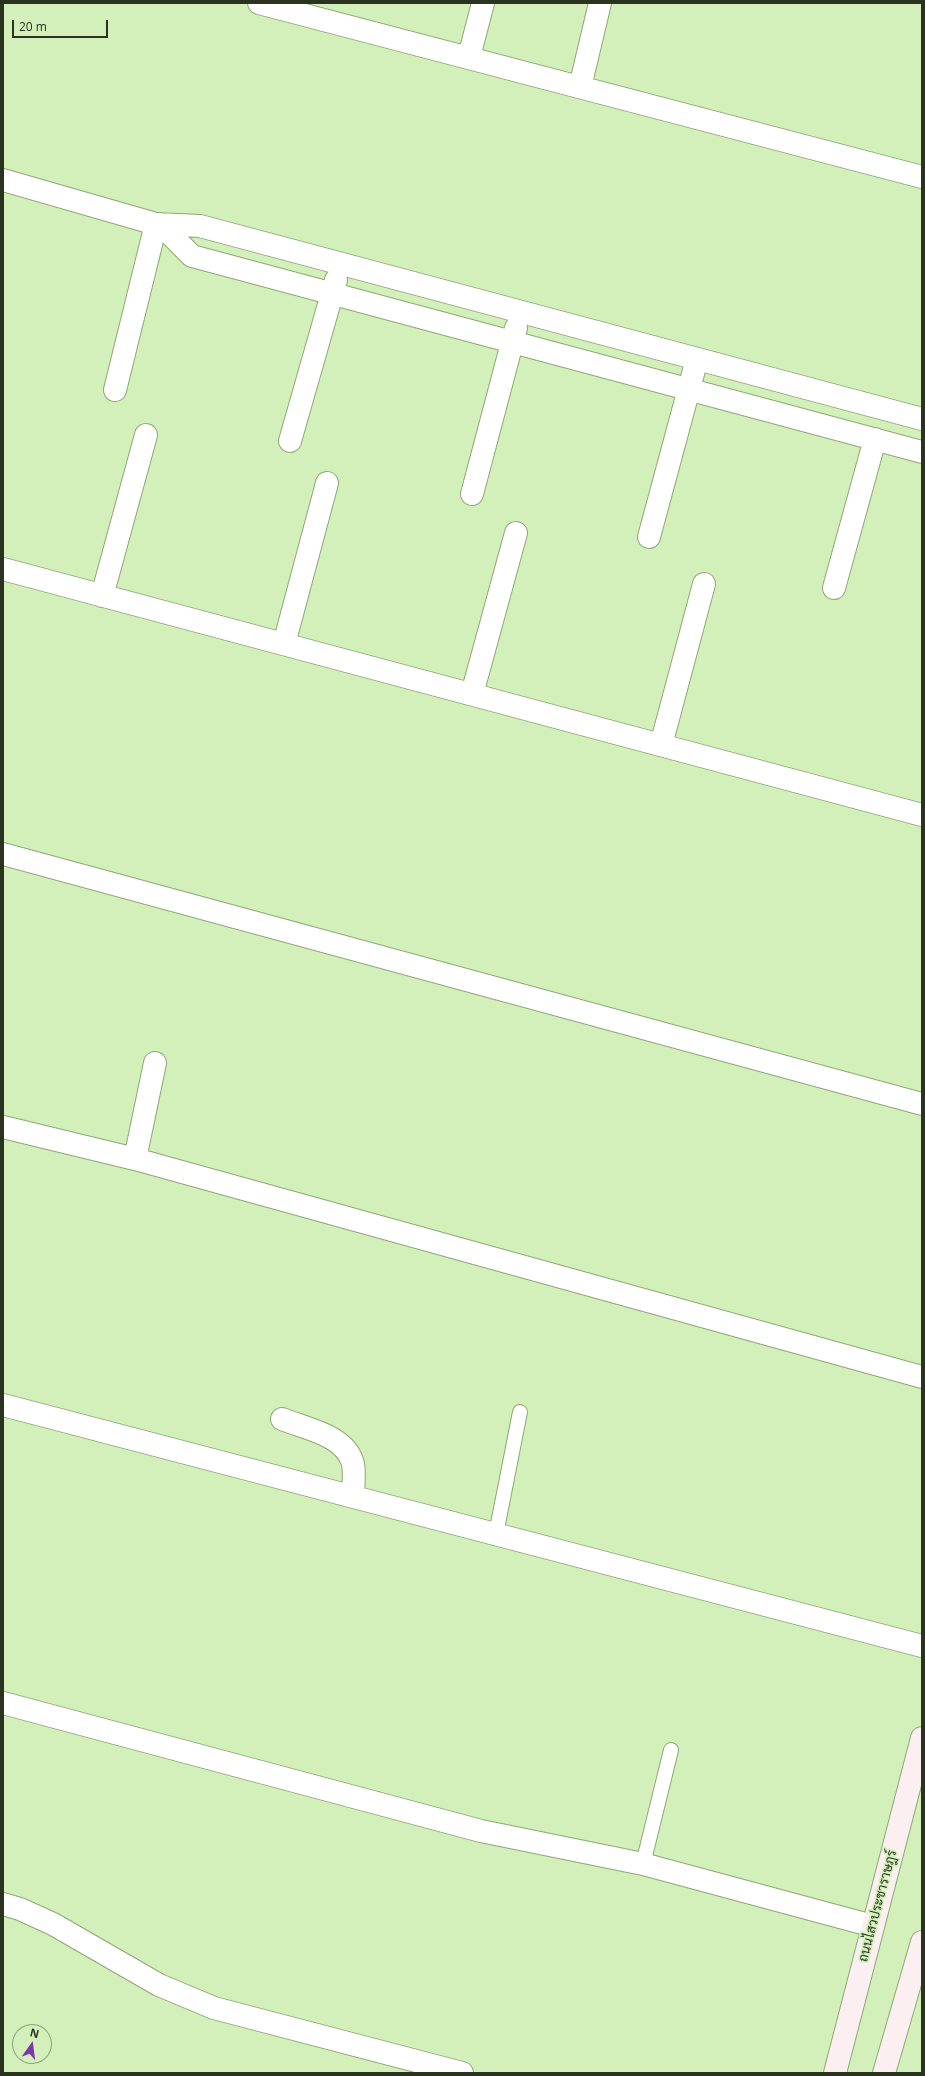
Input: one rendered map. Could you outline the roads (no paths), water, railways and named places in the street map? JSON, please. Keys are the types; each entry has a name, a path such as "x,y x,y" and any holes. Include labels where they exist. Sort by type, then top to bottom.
{"main road":[{"name":"ถนนไสวประชาราษฎร์","path":"835,2073 922,1738"},
{"path":"884,2073 922,1942"}],"street":[{"path":"259,3 922,177"},
{"path":"469,57 483,3"},
{"path":"580,87 600,3"},
{"path":"3,180 158,224 200,226 922,419"},
{"path":"158,224 192,256 922,452"},
{"path":"116,390 158,224"},
{"path":"290,442 341,264"},
{"path":"472,494 520,312"},
{"path":"649,537 697,359"},
{"path":"102,596 146,435"},
{"path":"834,588 875,439"},
{"path":"284,644 327,483"},
{"path":"472,694 516,533"},
{"path":"3,569 922,815"},
{"path":"661,745 704,584"},
{"path":"3,854 922,1104"},
{"path":"135,1159 155,1063"},
{"path":"3,1127 135,1159 922,1377"},
{"path":"3,1405 922,1646"},
{"path":"282,1419 334,1440 346,1449 353,1465 353,1496"},
{"path":"3,1703 481,1831 643,1864 873,1926"},
{"path":"3,1904 20,1909 53,1924 159,1986 214,2008 462,2073"}],"lane":[{"path":"496,1534 520,1412"},
{"path":"643,1864 671,1750"}]}
